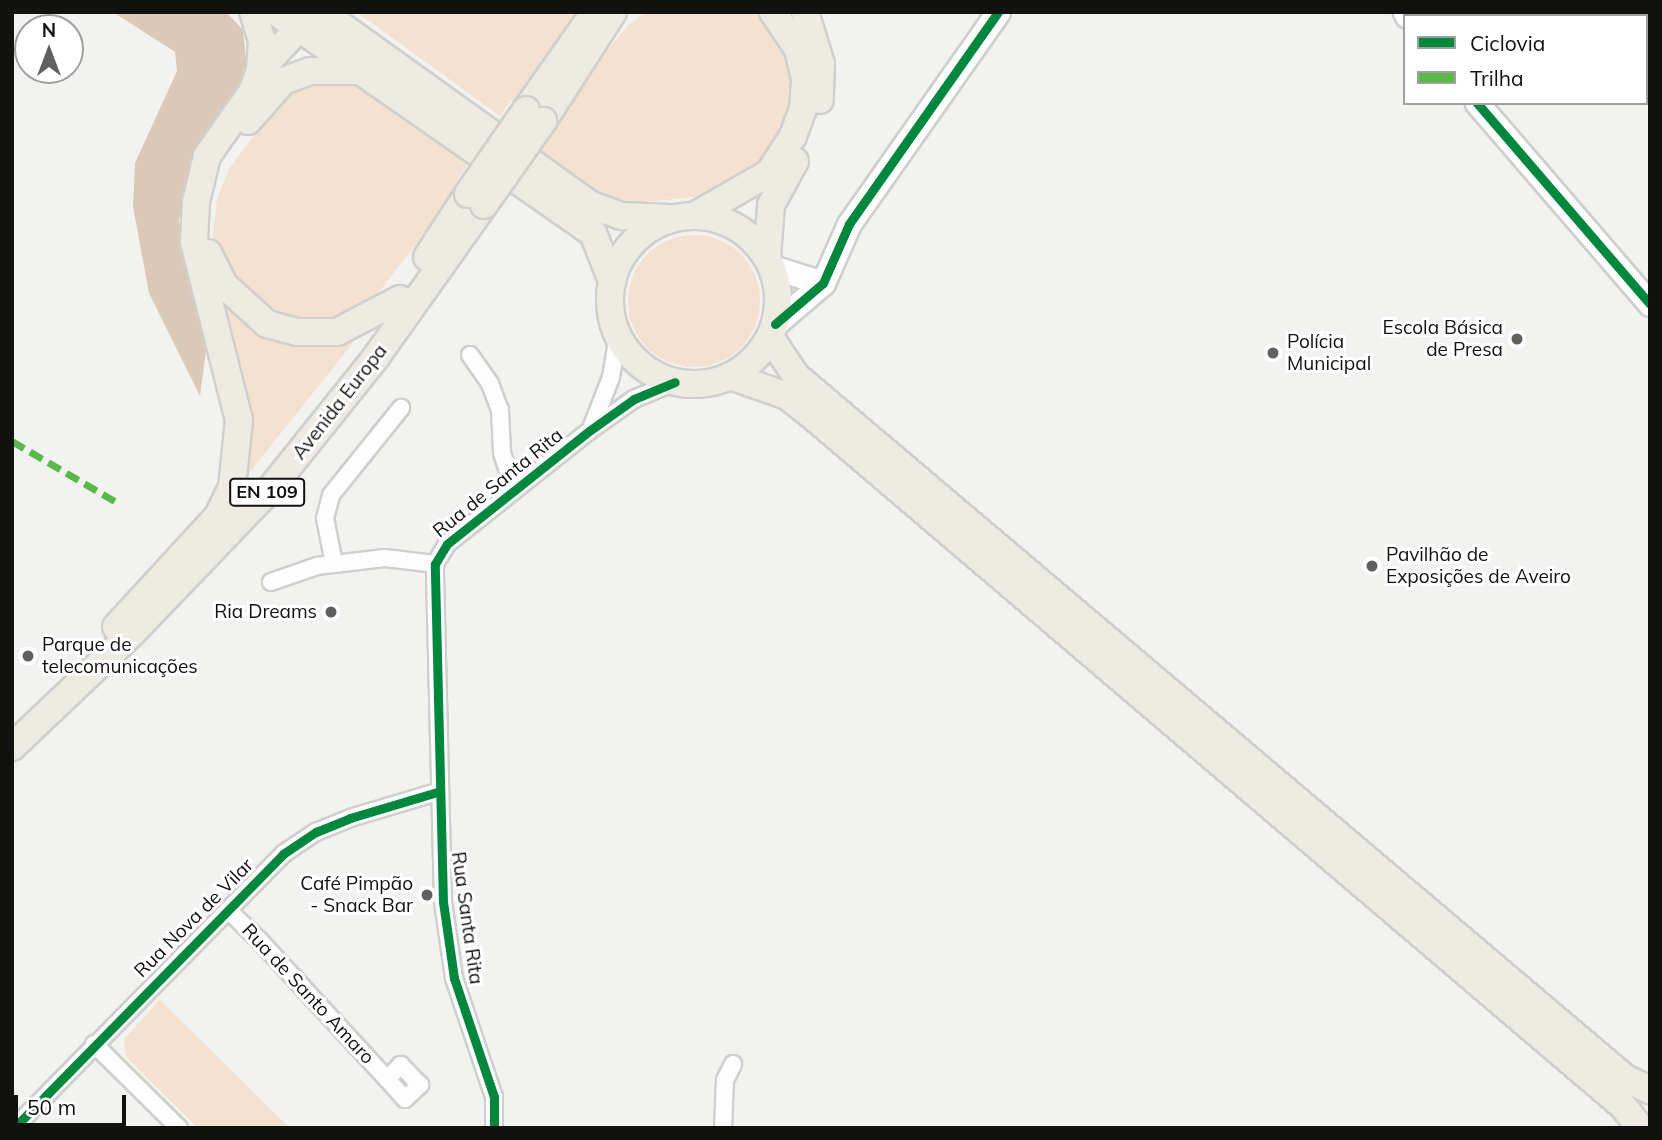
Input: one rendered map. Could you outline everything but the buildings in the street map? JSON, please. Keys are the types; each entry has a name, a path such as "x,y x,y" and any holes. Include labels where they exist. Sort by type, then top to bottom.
{"main road":[{"path":"110,634 218,516 232,487 239,420 194,243 196,202 207,156 252,92 260,69 262,41 253,12"},
{"path":"276,12 593,233 612,281"},
{"path":"322,12 591,205 622,216 685,217 731,225 770,262"},
{"name":"Avenida Europa","path":"12,747 140,625 272,487 376,357 476,200 604,19 625,12"},
{"path":"773,12 798,49 805,78 803,109 793,136 769,173 685,217 658,224 628,247 612,281 611,309 618,336 641,366 675,382 694,384 730,376 747,366 773,330 779,303 770,262 771,205 816,124 821,97 821,64 805,12"},
{"path":"260,69 299,28 317,25 357,38"},
{"path":"359,71 310,71 283,81 244,126 218,169 205,210 205,246 224,285 267,324 297,332 337,332 400,299"},
{"name":"Avenida Europa","path":"12,727 110,634 261,479 357,361 400,299 476,200"},
{"path":"773,330 796,376 1625,1078 1650,1090"},
{"path":"730,376 787,396 809,413 1623,1107 1640,1128"}],"street":[{"path":"773,330 824,283 849,224 998,12"},
{"path":"1479,105 1650,303"},
{"path":"770,262 824,283"},
{"name":"Rua de Santa Rita","path":"589,431 603,407 618,336"},
{"path":"470,355 490,384 500,410 502,453 519,487"},
{"name":"Rua de Santa Rita","path":"437,792 440,680 435,564 447,544 589,431 634,399 675,382"},
{"path":"334,564 325,518 331,495 401,408"},
{"path":"271,582 334,564 385,558 435,564"},
{"name":"Rua Nova de Vilar","path":"14,1128 283,854 316,832 437,792"},
{"name":"Rua Santa Rita","path":"437,792 443,902 454,978 490,1081 494,1128"},
{"name":"Rua de Santo Amaro","path":"228,910 387,1079"},
{"path":"94,1044 178,1128"},
{"path":"723,1128 725,1080 733,1064"}],"shaded area":[{"path":"113,12 226,12 243,30 247,67 238,91 190,169 179,220 184,263 208,336 200,396 149,293 133,207 135,163 177,71 175,52"},
{"path":"357,12 582,12 515,102 511,100 500,116"},
{"path":"647,12 758,12 786,46 794,76 790,115 781,139 759,166 725,189 693,197 627,204 602,196 538,155 555,129 551,126 586,76 629,24"},
{"path":"328,80 356,84 468,164 454,185 459,188 376,296 337,319 303,320 278,315 253,300 219,260 213,234 217,199 229,169 274,108 299,86"},
{"path":"694,235 719,240 741,254 755,276 760,301 755,326 741,348 719,362 694,367 669,362 647,348 633,326 628,301 633,276 647,254 669,240"},
{"path":"211,286 247,326 266,335 361,333 241,483"},
{"path":"160,1000 290,1128 198,1128 126,1057 124,1039"}],"marked path":[{"path":"12,441 120,504"}],"cycle path":[{"path":"775,324 823,283 849,224 998,12"},
{"path":"1479,105 1650,304"},
{"path":"494,1128 494,1097 454,978 443,902 435,564 447,544 589,431 634,399 675,382"},
{"path":"14,1128 283,854 316,832 350,818 437,792"}],"place":[{"name":"Escola Básica de Presa","path":"1517,339"},
{"name":"Polícia Municipal","path":"1273,353"},
{"name":"Pavilhão de Exposições de Aveiro","path":"1372,566"},
{"name":"Ria Dreams","path":"331,612"},
{"name":"Parque de telecomunicações","path":"28,656"},
{"name":"Café Pimpão - Snack Bar","path":"427,895"}]}
